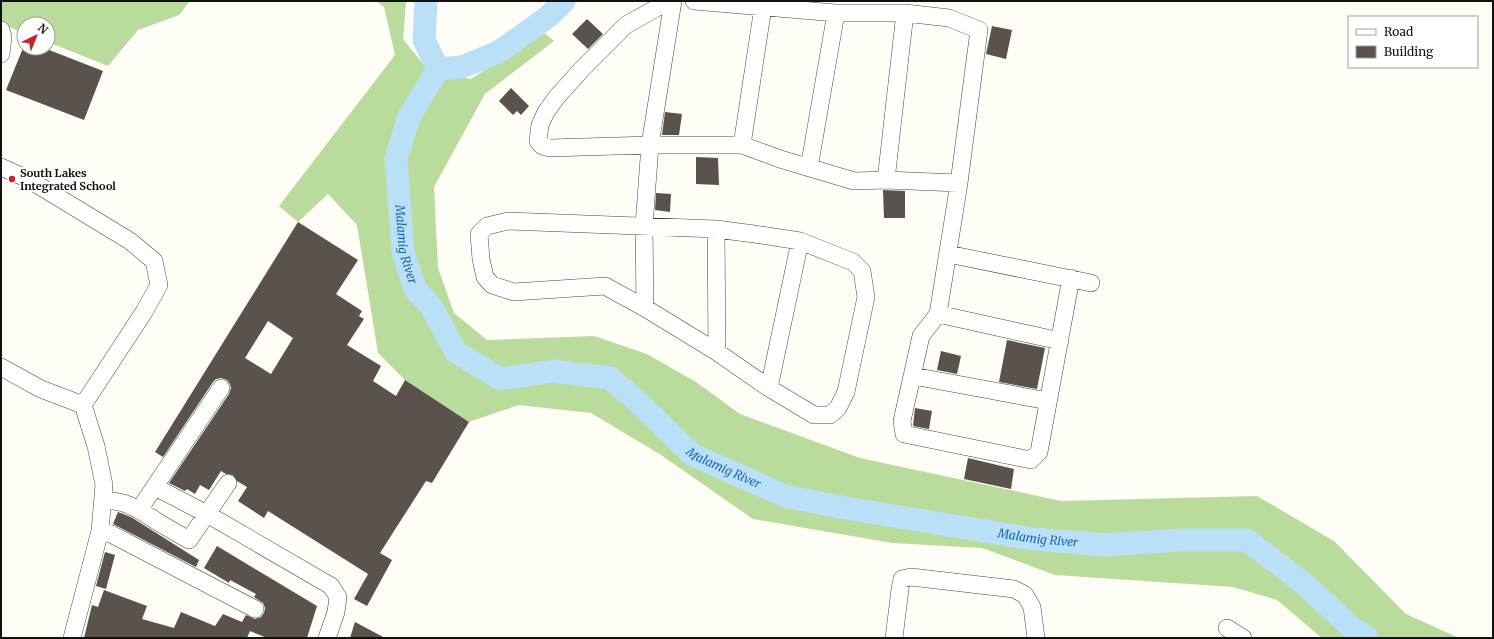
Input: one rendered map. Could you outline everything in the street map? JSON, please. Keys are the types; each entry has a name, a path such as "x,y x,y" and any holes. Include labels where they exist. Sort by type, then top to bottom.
{"street":[{"path":"670,1 626,25 581,70 556,98 546,112 540,125 538,141 542,146 550,148 742,145 780,159 854,182 886,180 960,183"},
{"path":"646,308 644,226 650,146 673,1"},
{"path":"694,1 836,13 904,13 949,18 979,30 960,183 938,314 921,336 902,421 904,434 1031,460 1039,452 1071,278"},
{"path":"742,145 763,7"},
{"path":"809,168 836,13"},
{"path":"886,180 904,13"},
{"path":"1,30 3,37 1,54"},
{"path":"1,167 28,179 130,241 154,261 159,285 144,312 83,405"},
{"path":"508,221 644,226 716,229 800,241 853,262 862,271 866,297 846,392 838,408 830,415 814,415 769,388 717,352 646,308 604,286 514,292 492,285 485,277 481,259 479,234 486,226 508,221"},
{"path":"716,229 717,352"},
{"path":"769,388 800,241"},
{"path":"948,254 1091,283"},
{"path":"938,314 1060,341"},
{"path":"1,367 41,389 83,405"},
{"path":"913,376 1048,401"},
{"path":"139,510 221,388"},
{"path":"72,638 100,531 104,485 96,446 83,405"},
{"path":"103,501 114,500 122,502 139,510 189,540 228,483"},
{"path":"154,486 207,514 331,586 338,597 336,612 327,638"},
{"path":"100,531 111,534 255,609"},
{"path":"894,638 902,579 911,577 1014,589 1025,595 1032,607 1036,638"},
{"path":"1226,628 1243,638"}],"green space":[{"path":"1,1 190,1 179,15 138,30 108,66 56,45 56,16 16,16 16,30 1,24"},
{"path":"376,1 406,1 403,39 428,70 471,79 542,31 554,41 485,94 434,187 438,268 454,313 487,340 594,336 647,354 696,382 740,414 860,458 1061,501 1257,496 1334,541 1406,614 1459,638 1322,638 1277,600 1233,587 1055,575 982,548 892,543 753,519 661,455 591,413 519,405 469,422 405,380 378,353 357,225 328,194 298,222 279,206 395,55 384,7"}],"building":[{"path":"587,19 603,34 588,49 572,34"},
{"path":"992,26 1012,30 1006,59 986,54"},
{"path":"56,53 103,71 84,120 6,90 20,56 56,56"},
{"path":"511,88 529,106 521,115 517,111 513,115 499,101"},
{"path":"665,112 682,114 679,135 662,135"},
{"path":"696,157 718,158 719,185 696,184"},
{"path":"883,190 905,191 905,218 884,218"},
{"path":"656,193 671,194 670,212 655,210"},
{"path":"298,222 358,260 336,294 362,311 359,316 364,319 347,345 381,366 373,381 396,396 405,380 469,422 432,483 426,481 380,553 392,560 367,606 354,599 368,574 268,511 264,518 238,501 247,487 237,481 233,475 226,474 221,471 209,490 200,485 195,494 187,489 185,491 169,483 229,394 231,388 227,380 221,378 216,379 213,382 163,457 155,452","holes":["268,321 293,338 271,374 245,358"]},
{"path":"1007,340 1045,348 1037,389 999,382"},
{"path":"941,351 961,356 957,374 937,370"},
{"path":"915,408 932,411 929,429 913,426"},
{"path":"968,458 1014,469 1011,489 964,479"},
{"path":"118,512 131,517 199,560 196,567 113,524"},
{"path":"217,546 317,606 307,638 267,638 250,631 247,638 84,638 92,605 98,607 104,590 147,606 142,619 174,628 181,612 215,626 223,614 242,622 246,615 255,619 261,617 265,608 263,603 254,597 256,594 230,580 229,583 204,568"},
{"path":"105,552 115,555 106,589 96,586"},
{"path":"355,622 385,638 350,638"}],"waterway":[{"name":"Malamig River","path":"426,1 424,40 438,69"},
{"path":"438,69 462,67 500,51 549,16 564,1"},
{"name":"Malamig River","path":"438,69 409,117 396,159 403,252 415,289 431,306 456,352 500,379 553,371 610,378 640,404 693,455 785,496 851,509 1034,539 1104,545 1181,540 1247,540 1303,583 1350,626 1367,638"}],"place":[{"name":"South Lakes Integrated School","path":"12,179"}]}
